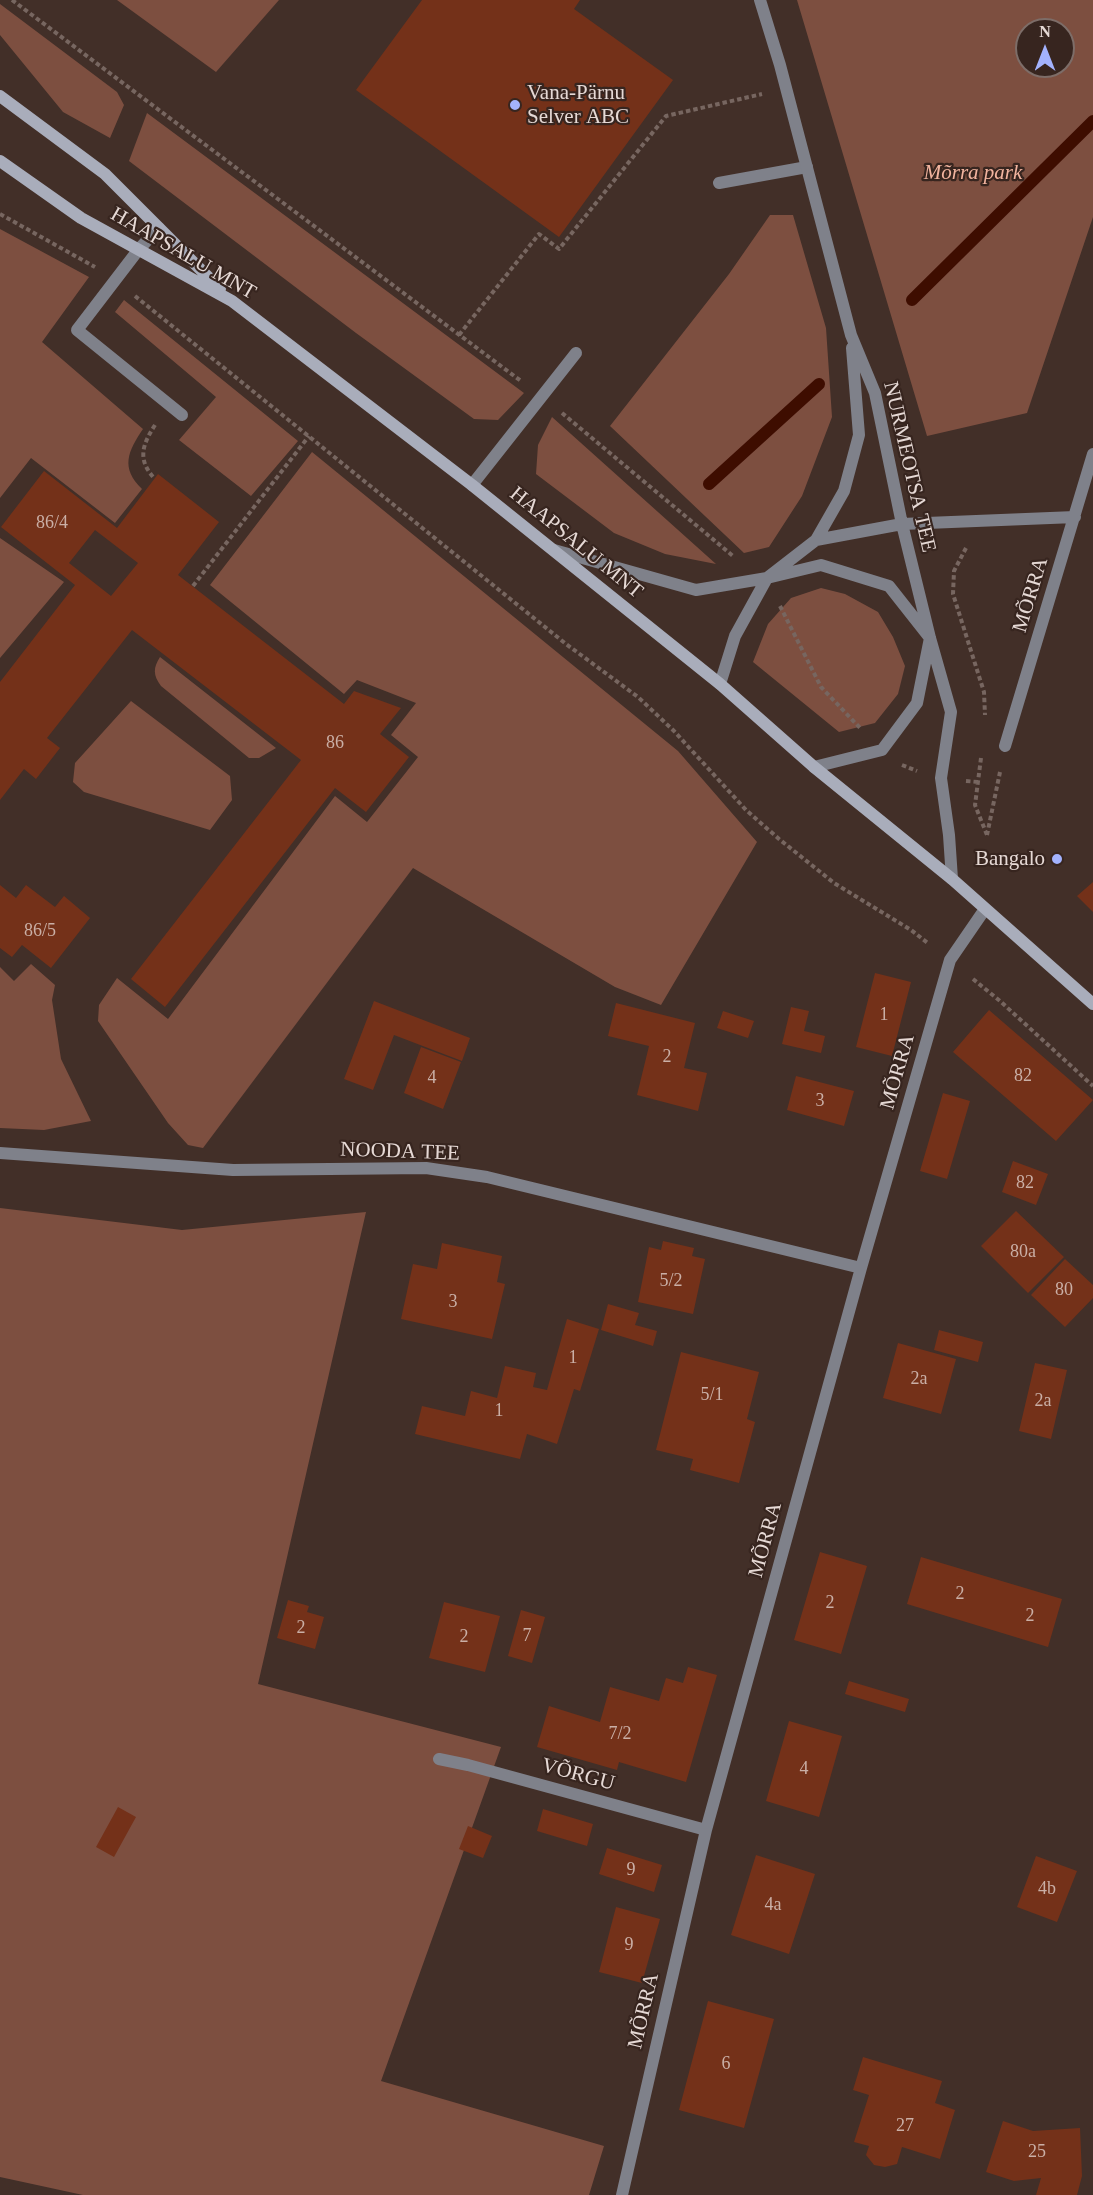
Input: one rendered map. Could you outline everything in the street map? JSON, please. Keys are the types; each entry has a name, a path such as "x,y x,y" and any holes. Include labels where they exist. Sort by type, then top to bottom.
{"main road":[{"path":"0,96 105,174 232,301"},
{"name":"HAAPSALU MNT","path":"0,161 81,218 232,301 472,485 720,684 814,767 952,879 1093,1004"}],"street":[{"name":"NURMEOTSA TEE","path":"760,0 787,88 851,335 875,393 902,524 951,712 941,778 952,879"},
{"path":"719,183 807,167"},
{"path":"159,228 139,249 77,330 182,415"},
{"path":"720,684 735,636 766,578 816,540 844,491 859,435 851,335"},
{"path":"472,485 576,353"},
{"name":"MÕRRA","path":"1005,746 1093,454"},
{"path":"816,540 902,524 1075,517"},
{"path":"554,550 696,590 821,566 889,586 930,638 917,703 882,750 814,767"},
{"name":"MÕRRA","path":"622,2195 706,1830 861,1268 950,960 985,909"},
{"name":"NOODA TEE","path":"0,1153 233,1170 426,1168 487,1177 861,1268"},
{"name":"VÕRGU","path":"439,1759 706,1830"}],"path":[{"path":"12,0 542,396 732,555 766,578 821,687 882,750 906,768 941,778 978,782"},
{"path":"459,335 539,234 560,249 666,116 787,88"},
{"path":"0,214 115,280 566,644 638,697 674,731 746,810 815,868 834,883 911,930"},
{"path":"155,479 146,469 142,454 146,438 169,404"},
{"path":"193,586 309,436"},
{"path":"981,521 954,571 953,594 984,692 985,722"},
{"path":"982,752 975,805 987,836 1005,746"},
{"path":"950,960 1000,1001 1093,1086"}],"green space":[{"path":"117,0 279,0 216,72"},
{"name":"Mõrra park","path":"797,0 1093,0 1093,217 1027,413 927,436"},
{"path":"0,4 117,92 124,105 110,138 63,112 0,35"},
{"path":"147,113 524,393 498,420 474,419 356,333 129,161"},
{"path":"770,215 793,215 826,328 832,417 802,496 769,547 744,553 610,426 729,274"},
{"path":"0,229 89,277 42,342 143,429 133,445 129,459 131,474 142,489 115,523 31,458 0,498"},
{"path":"124,300 298,441 251,496 179,440 216,397 115,312"},
{"path":"552,417 716,564 665,554 614,533 536,474 538,445"},
{"path":"312,452 678,751 757,842 661,1005 615,987 413,868 203,1148 188,1145 168,1123 98,1021 99,1005 117,978 168,1019 335,796 367,822 418,757 391,735 416,703 357,680 344,694 210,585"},
{"path":"0,538 64,582 0,658"},
{"path":"821,588 845,594 878,612 893,637 905,666 898,694 875,723 839,732 753,662 768,624 791,598"},
{"path":"160,657 276,748 259,758 249,758 161,686 155,672"},
{"path":"131,701 230,776 232,800 210,830 84,792 73,782 75,763"},
{"path":"31,964 55,985 52,1000 61,1059 91,1121 44,1130 0,1128 0,967 14,981"},
{"path":"0,1208 182,1230 366,1212 258,1684 501,1747 381,2081 604,2146 589,2195 83,2195 0,2177"}],"building":[{"name":"Vana-Pärnu Selver ABC","path":"422,0 580,0 574,9 673,80 559,237 356,90"},
{"path":"44,471 117,528 158,474 219,522 178,575 344,704 354,691 401,708 380,734 409,757 366,812 335,788 165,1007 131,979 301,760 132,630 47,738 60,748 36,779 24,769 0,800 0,682 75,585 1,527","holes":["95,530 138,563 111,596 69,563"]},
{"path":"1093,882 1093,912 1077,896"},
{"path":"0,885 16,898 26,885 55,907 64,896 90,918 51,968 22,945 12,957 0,948"},
{"path":"875,973 911,982 892,1056 856,1047"},
{"path":"374,1001 470,1038 462,1061 394,1035 373,1090 344,1079"},
{"path":"616,1003 695,1023 684,1068 707,1073 698,1111 637,1095 649,1046 608,1036"},
{"path":"791,1007 809,1011 804,1031 825,1036 821,1053 782,1044"},
{"path":"989,1010 1093,1100 1056,1141 953,1052"},
{"path":"723,1011 754,1021 748,1038 717,1028"},
{"path":"421,1047 461,1062 443,1109 404,1093"},
{"path":"796,1076 854,1091 844,1126 787,1110"},
{"path":"943,1093 970,1101 947,1179 920,1171"},
{"path":"1013,1161 1048,1174 1036,1205 1002,1192"},
{"path":"1016,1211 1064,1257 1028,1293 981,1246"},
{"path":"663,1241 694,1248 692,1256 705,1259 693,1314 638,1302 649,1247 661,1250"},
{"path":"442,1243 502,1256 497,1282 505,1284 492,1339 401,1319 413,1264 437,1269"},
{"path":"1065,1259 1093,1285 1093,1298 1065,1327 1031,1295"},
{"path":"608,1304 639,1313 635,1325 657,1331 653,1346 601,1330"},
{"path":"567,1319 599,1329 580,1391 574,1389 557,1444 527,1434 520,1459 415,1434 422,1406 465,1416 471,1391 497,1398 505,1366 536,1373 533,1387 547,1390"},
{"path":"939,1330 983,1342 978,1362 934,1350"},
{"path":"898,1343 956,1359 941,1414 883,1398"},
{"path":"681,1352 759,1372 747,1419 755,1422 739,1483 690,1470 693,1459 656,1450"},
{"path":"1035,1363 1067,1370 1051,1439 1019,1431"},
{"path":"820,1552 867,1566 841,1654 794,1640"},
{"path":"921,1557 1062,1599 1048,1647 907,1604"},
{"path":"288,1600 309,1606 307,1612 324,1617 315,1649 277,1638"},
{"path":"444,1602 500,1616 485,1672 429,1658"},
{"path":"521,1610 545,1617 532,1663 508,1656"},
{"path":"688,1667 717,1675 686,1782 619,1762 617,1770 537,1747 549,1706 600,1722 610,1687 659,1701 666,1678 683,1683"},
{"path":"849,1681 909,1699 905,1712 845,1694"},
{"path":"789,1721 842,1736 819,1817 766,1801"},
{"path":"118,1807 136,1817 114,1857 96,1847"},
{"path":"543,1809 593,1824 587,1846 537,1831"},
{"path":"468,1826 492,1836 483,1858 459,1849"},
{"path":"607,1848 662,1865 654,1892 599,1874"},
{"path":"756,1855 815,1874 789,1954 731,1935"},
{"path":"1036,1856 1077,1871 1057,1922 1017,1907"},
{"path":"616,1907 660,1919 642,1983 599,1972"},
{"path":"708,2001 774,2019 744,2128 679,2110"},
{"path":"863,2057 942,2081 935,2103 955,2110 940,2159 902,2147 897,2164 885,2167 874,2165 866,2155 869,2146 854,2142 869,2095 853,2090"},
{"path":"1003,2121 1033,2131 1080,2128 1082,2176 1077,2195 1036,2195 1041,2178 1014,2181 986,2172"}],"waterway":[{"path":"912,300 1093,121"},
{"path":"709,484 819,384"}],"place":[{"name":"Vana-Pärnu Selver ABC","path":"515,105"},
{"name":"Bangalo","path":"1057,859"}]}
